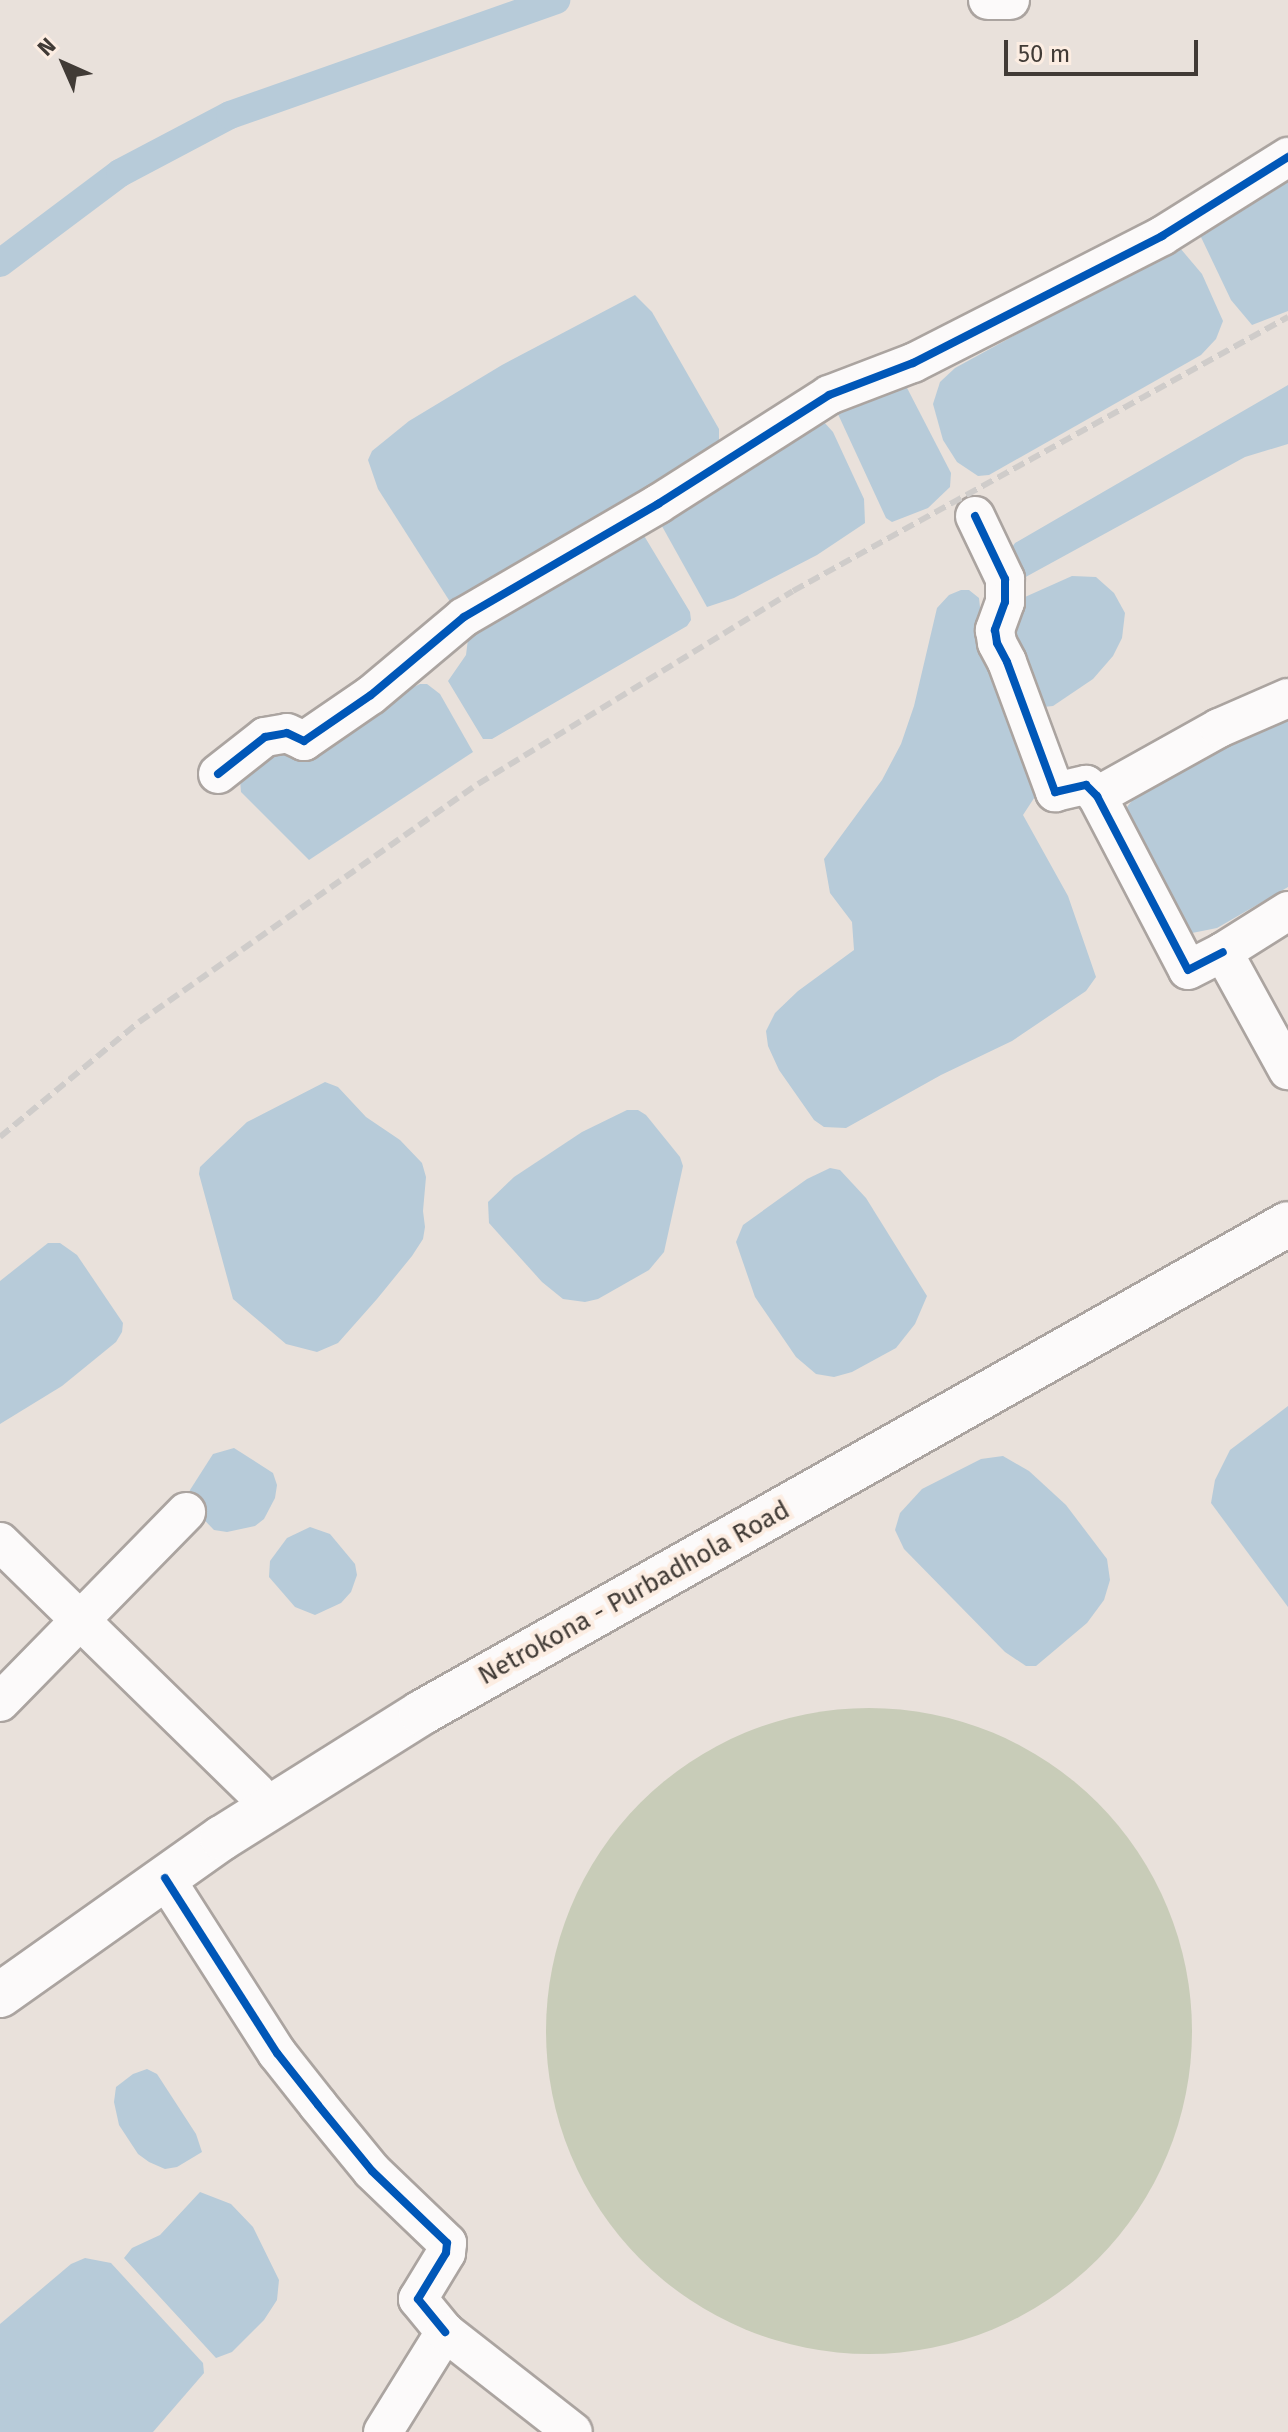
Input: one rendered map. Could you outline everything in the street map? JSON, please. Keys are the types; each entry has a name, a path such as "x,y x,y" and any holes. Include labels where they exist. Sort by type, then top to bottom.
{"main road":[{"name":"Netrokona - Purbadhola Road","path":"0,1995 222,1838 421,1713 1288,1224"}],"street":[{"path":"988,0 1010,0"},
{"path":"218,774 265,737 287,733 304,741 371,695 464,617 658,504 829,395 913,363 1162,236 1288,157"},
{"path":"975,516 1005,579 1005,602 995,630 997,643 1007,662 1055,792 1086,785 1097,796 1188,970 1288,911"},
{"path":"1097,796 1219,728 1288,698"},
{"path":"1223,952 1288,1070"},
{"path":"0,1702 186,1512"},
{"path":"0,1542 256,1792"},
{"path":"165,1878 277,2053 309,2095 372,2171 447,2243 446,2253 418,2299 426,2311 442,2323 445,2332 573,2432"},
{"path":"383,2432 445,2332"}],"green space":[{"path":"869,1708 932,1714 993,1733 1048,1762 1097,1803 1138,1852 1167,1907 1186,1968 1192,2031 1186,2094 1167,2155 1138,2210 1097,2259 1048,2300 993,2329 932,2348 869,2354 806,2348 745,2329 690,2300 641,2259 600,2210 571,2155 552,2094 546,2031 552,1968 571,1907 600,1852 641,1803 690,1762 745,1733 806,1714"}],"water":[{"path":"1288,172 1288,311 1252,325 1231,300 1200,235 1203,229"},
{"path":"1180,248 1202,274 1223,321 1216,339 1201,355 989,475 978,476 957,462 943,440 933,404 940,382 955,368 1172,249"},
{"path":"635,295 652,312 719,429 719,447 454,608 378,489 368,460 372,451 409,421 502,365"},
{"path":"905,384 951,473 950,487 928,508 892,522 886,518 837,412"},
{"path":"1288,385 1288,444 1245,457 1022,579 1010,550 1015,543"},
{"path":"823,421 833,432 864,499 865,523 817,555 734,598 707,607 658,519"},
{"path":"643,534 690,612 691,620 687,626 492,739 483,739 448,681 466,655 469,631"},
{"path":"1072,576 1096,577 1114,593 1125,613 1122,638 1113,656 1093,679 1053,706 1043,707 1012,662 1010,611 1025,597"},
{"path":"969,590 979,598 983,634 1040,789 1023,815 1068,896 1096,977 1086,991 1012,1041 941,1075 846,1128 824,1127 814,1120 779,1070 768,1046 766,1031 775,1013 798,991 854,950 852,922 830,893 824,859 882,780 901,744 914,706 937,608 949,595"},
{"path":"420,684 427,684 440,694 473,752 309,860 241,792 240,780 284,747"},
{"path":"1288,706 1288,887 1217,928 1192,933 1160,893 1124,811 1140,790"},
{"path":"325,1082 338,1087 366,1117 400,1140 422,1163 426,1177 425,1227 423,1239 412,1256 377,1299 338,1343 317,1352 286,1344 233,1299 199,1174 200,1167 247,1122"},
{"path":"627,1110 638,1110 646,1115 680,1157 683,1166 664,1252 649,1270 598,1299 585,1302 563,1299 542,1282 489,1223 488,1202 514,1177 582,1132"},
{"path":"830,1168 840,1170 866,1198 927,1296 915,1324 896,1348 852,1372 834,1377 816,1374 796,1357 755,1297 736,1242 743,1225 807,1179"},
{"path":"48,1243 60,1243 77,1255 123,1323 122,1332 116,1342 62,1386 0,1424 0,1281"},
{"path":"1288,1406 1288,1607 1211,1503 1215,1480 1230,1450"},
{"path":"234,1448 273,1473 277,1485 275,1498 264,1519 255,1526 227,1532 214,1530 187,1502 190,1490 213,1454"},
{"path":"1003,1456 1029,1471 1066,1505 1107,1559 1110,1580 1104,1600 1087,1623 1036,1666 1026,1666 1005,1652 904,1549 895,1530 900,1513 922,1489 981,1459"},
{"path":"310,1527 330,1534 355,1564 357,1575 351,1592 341,1603 315,1615 295,1607 269,1577 270,1561 287,1538"},
{"path":"147,2069 157,2074 196,2134 202,2152 177,2167 165,2169 149,2162 138,2154 119,2125 114,2102 116,2087 133,2074"},
{"path":"200,2192 231,2204 253,2227 279,2280 277,2300 264,2320 232,2352 216,2358 124,2258 132,2248 160,2235"},
{"path":"85,2258 111,2263 203,2363 204,2373 153,2432 0,2432 0,2324 71,2264"}],"waterway":[{"path":"0,263 120,173 230,115 556,0"}],"railway":[{"path":"0,1137 139,1022 478,784 793,591 1288,317"}],"cycle path":[{"path":"218,774 265,737 287,733 304,741 371,695 464,617 658,504 829,395 913,363 1162,236 1288,157"},
{"path":"975,516 1005,579 1005,602 995,630 997,643 1007,662 1055,792 1086,785 1097,796 1188,970 1223,952"},
{"path":"165,1878 277,2053 372,2171 447,2243 446,2253 418,2299 445,2332"}]}
